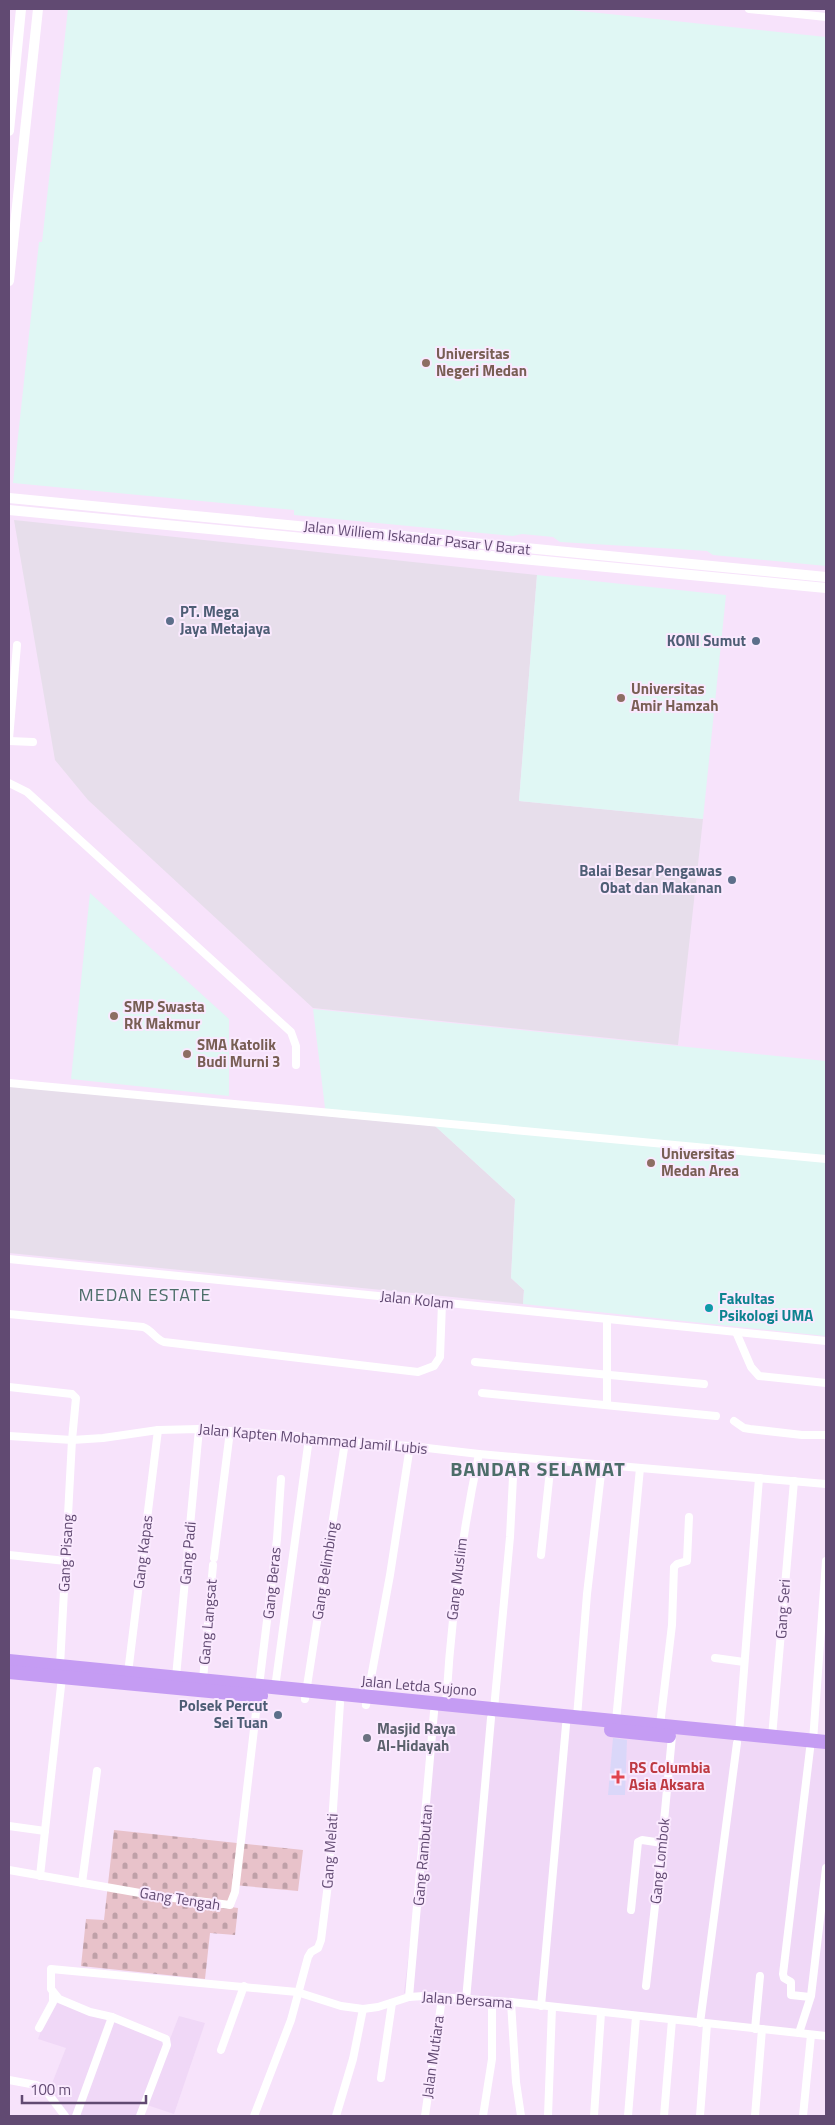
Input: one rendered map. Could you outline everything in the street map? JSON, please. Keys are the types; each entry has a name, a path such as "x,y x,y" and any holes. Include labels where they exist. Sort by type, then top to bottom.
{"highway":[{"name":"Jalan Letda Sujono","path":"9,1661 61,1672 366,1701 446,1705 493,1714"},
{"name":"Jalan Letda Sujono","path":"9,1672 128,1673 176,1677 203,1680 259,1691 275,1688 340,1703 366,1701 434,1712 493,1714 571,1721 672,1736 738,1738 816,1744"},
{"name":"Jalan Letda Sujono","path":"571,1721 616,1721 660,1725 738,1738 772,1737 816,1744 826,1751"}],"street":[{"path":"9,131 21,9"},
{"path":"9,281 38,9"},
{"path":"748,9 826,17"},
{"path":"13,92 28,94"},
{"path":"9,492 20,499"},
{"name":"Jalan Williem Iskandar Pasar V Barat","path":"9,498 472,543 798,580 826,588"},
{"name":"Jalan Williem Iskandar Pasar V Barat","path":"9,510 471,554 798,580 826,577"},
{"path":"195,528 196,516"},
{"path":"396,547 397,536"},
{"path":"471,554 472,543"},
{"path":"17,645 10,703 9,740 33,742"},
{"path":"9,784 27,792 291,1032 296,1046 296,1065"},
{"path":"9,1083 826,1159"},
{"name":"Jalan Kolam","path":"9,1259 826,1341"},
{"path":"9,1314 143,1328 149,1330 159,1340 164,1342 418,1372 434,1366 440,1357 442,1303"},
{"path":"607,1319 608,1404"},
{"path":"736,1332 751,1368 759,1376 826,1383"},
{"path":"475,1362 704,1384"},
{"name":"Gang Pisang","path":"9,1387 74,1395 77,1400 72,1440 61,1672 40,1876"},
{"path":"482,1393 716,1416"},
{"path":"734,1421 744,1428 750,1429 802,1435 826,1435"},
{"name":"Jalan Kapten Mohammad Jamil Lubis","path":"9,1436 72,1440 103,1438 158,1430 200,1429 826,1484"},
{"name":"Gang Padi","path":"176,1677 200,1429"},
{"name":"Gang Kapas","path":"128,1673 158,1430"},
{"name":"Gang Langsat","path":"203,1680 214,1561 230,1431"},
{"path":"275,1688 309,1438"},
{"name":"Gang Belimbing","path":"306,1695 345,1442"},
{"path":"366,1701 390,1575 410,1446"},
{"name":"Gang Muslim","path":"446,1705 458,1562 479,1454"},
{"path":"466,2000 510,1537 514,1457"},
{"path":"540,1554 551,1461"},
{"path":"541,2006 571,1721 602,1465"},
{"path":"616,1721 640,1468"},
{"path":"700,2116 703,2023 738,1738 759,1478"},
{"name":"Gang Beras","path":"259,1691 277,1538 281,1479"},
{"name":"Gang Seri","path":"772,1737 794,1481"},
{"path":"660,1725 672,1625 674,1567 687,1561 689,1517"},
{"path":"9,1555 66,1561"},
{"path":"810,1997 791,1995 791,1982 784,1978 783,1974 816,1744 826,1561"},
{"path":"715,1658 744,1662"},
{"name":"Gang Tengah","path":"9,1870 226,1906 232,1905 259,1691"},
{"name":"Gang Melati","path":"254,2116 291,2020 308,1957 311,1952 318,1948 322,1931 328,1884 340,1703"},
{"name":"Gang Rambutan","path":"409,1997 434,1712"},
{"name":"Gang Lombok","path":"646,1986 672,1736"},
{"path":"82,1883 97,1771"},
{"path":"9,1826 45,1831"},
{"path":"631,1910 638,1842 639,1840 662,1843"},
{"path":"799,2033 810,1997 826,1868"},
{"name":"Jalan Bersama","path":"53,1994 51,1969 244,1986 299,1993 341,2006 363,2009 392,2003 409,1997 511,2002 552,2008 826,2036"},
{"path":"755,2116 760,1976"},
{"path":"221,2050 244,1986"},
{"path":"53,1994 72,2006 112,2017 164,2037 167,2040 167,2045 140,2116"},
{"path":"39,2028 53,2002 53,1994"},
{"name":"Jalan Mutiara","path":"425,2116 442,1998"},
{"path":"483,2116 492,2059 492,2002"},
{"path":"511,2002 516,2082 521,2116"},
{"path":"381,2078 392,2003"},
{"path":"548,2116 552,2008"},
{"path":"336,2116 353,2059 363,2009"},
{"path":"594,2116 601,2013"},
{"path":"76,2116 112,2017"},
{"path":"628,2116 636,2017"},
{"path":"664,2116 672,2020"},
{"path":"803,2116 811,2035"},
{"path":"9,2080 36,2084 44,2088 66,2116"}],"shaded area":[{"name":"Universitas Negeri Medan","path":"68,9 562,9 826,37 826,566 713,555 707,551 560,542 553,537 522,534 513,536 294,515 294,510 13,483 39,242 42,242"},
{"path":"14,520 537,575 519,801 703,819 678,1045 313,1008 88,800 55,760"},
{"name":"Universitas Amir Hamzah","path":"537,575 726,595 703,819 519,801"},
{"path":"90,893 229,1019 229,1096 71,1079"},
{"name":"Universitas Medan Area","path":"313,1009 826,1061 826,1336 523,1304 524,1290 511,1278 515,1199 435,1126 326,1116"},
{"path":"9,1085 435,1126 515,1199 511,1278 524,1290 523,1304 9,1253"},
{"path":"438,1707 826,1744 826,2037 404,1993"},
{"name":"RS Columbia Asia Aksara","path":"613,1738 627,1740 625,1795 608,1795"},
{"path":"53,1999 170,2039 179,2016 205,2023 174,2114 144,2104 139,2116 66,2116 47,2096 66,2048 38,2039"}],"green space":[{"path":"114,1830 303,1850 298,1891 233,1885 231,1907 238,1908 235,1935 210,1933 205,1979 81,1966 86,1919 104,1920"}],"place":[{"name":"Universitas Negeri Medan","path":"426,363"},
{"name":"PT. Mega Jaya Metajaya","path":"170,621"},
{"name":"KONI Sumut","path":"756,641"},
{"name":"Universitas Amir Hamzah","path":"621,698"},
{"name":"Balai Besar Pengawas Obat dan Makanan","path":"732,880"},
{"name":"SMP Swasta RK Makmur","path":"114,1016"},
{"name":"SMA Katolik Budi Murni 3","path":"187,1054"},
{"name":"Universitas Medan Area","path":"651,1163"},
{"name":"Fakultas Psikologi UMA","path":"709,1308"},
{"name":"Polsek Percut Sei Tuan","path":"278,1715"},
{"name":"Masjid Raya Al-Hidayah","path":"367,1738"},
{"name":"RS Columbia Asia Aksara","path":"618,1777"}],"district":[{"name":"MEDAN ESTATE","path":"145,1295"},
{"name":"BANDAR SELAMAT","path":"538,1469"}]}
